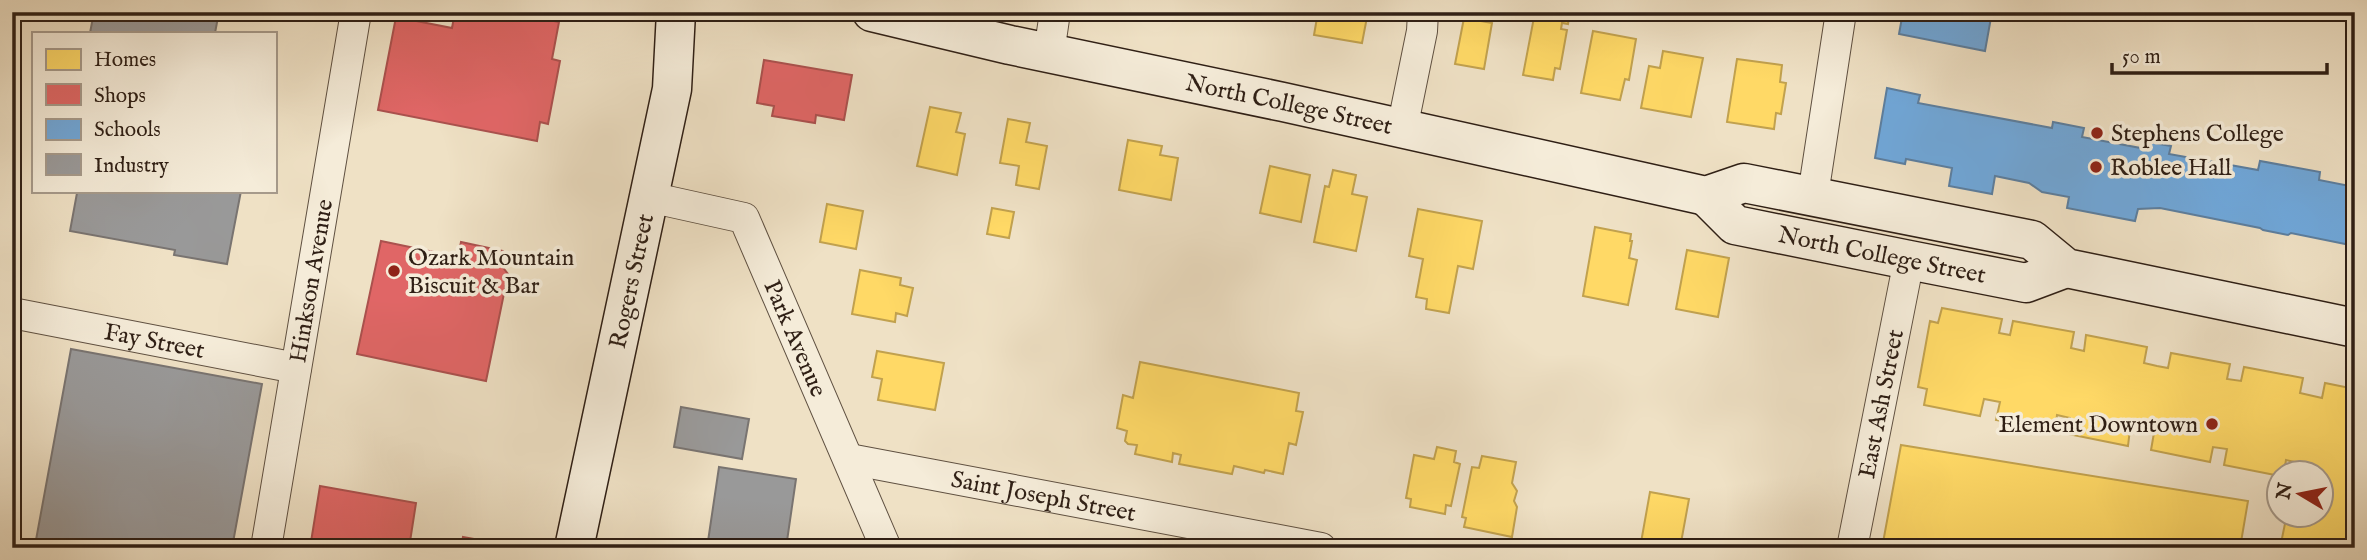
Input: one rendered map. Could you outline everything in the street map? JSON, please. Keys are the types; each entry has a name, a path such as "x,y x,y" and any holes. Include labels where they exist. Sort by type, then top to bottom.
{"main road":[{"name":"Rogers Street","path":"574,548 672,89 676,12"},
{"name":"North College Street","path":"872,12 1706,196 1744,183 2032,240 2066,268 2355,328"},
{"name":"North College Street","path":"1706,196 1735,225 1909,260 2026,283 2066,268"}],"street":[{"name":"Hinkson Avenue","path":"266,548 356,12"},
{"path":"1049,53 1055,12"},
{"path":"1402,129 1422,31 1423,12"},
{"path":"1813,195 1841,12"},
{"name":"Park Avenue","path":"649,197 744,218 886,548"},
{"name":"East Ash Street","path":"1852,548 1909,260"},
{"name":"Fay Street","path":"12,313 296,368"},
{"name":"Saint Joseph Street","path":"849,460 1321,548"}],"building: Homes":[{"path":"1318,12 1368,12 1362,43 1314,35"},
{"path":"1535,12 1570,12 1568,24 1562,23 1561,29 1567,30 1560,69 1555,68 1553,80 1523,75"},
{"path":"1464,18 1492,23 1484,69 1455,64"},
{"path":"1593,31 1636,39 1629,80 1625,79 1620,100 1581,93"},
{"path":"1663,51 1703,58 1691,117 1641,108 1649,66 1660,68"},
{"path":"1737,59 1782,65 1780,82 1786,83 1781,114 1776,113 1774,129 1727,122"},
{"path":"930,107 961,113 956,132 965,134 957,175 917,166"},
{"path":"1008,119 1030,123 1026,142 1047,146 1039,189 1016,185 1019,166 1000,163"},
{"path":"1128,140 1162,146 1160,155 1178,158 1171,200 1119,190"},
{"path":"1270,166 1310,175 1301,222 1260,213"},
{"path":"1333,170 1356,175 1352,194 1367,197 1356,251 1314,242 1325,186 1329,187"},
{"path":"827,204 863,211 856,249 820,242"},
{"path":"992,208 1014,212 1009,238 987,234"},
{"path":"1418,209 1482,221 1473,269 1458,266 1449,313 1426,309 1427,299 1416,297 1423,259 1409,256"},
{"path":"1595,227 1631,234 1629,258 1637,260 1628,305 1583,296"},
{"path":"1687,250 1729,258 1718,317 1676,309"},
{"path":"860,270 901,278 900,285 913,288 907,316 896,313 895,322 852,314"},
{"name":"Element Downtown","path":"1942,308 2002,319 1999,333 2010,335 2013,321 2074,332 2071,348 2084,351 2086,335 2147,347 2144,363 2157,366 2168,368 2171,353 2230,364 2227,379 2241,381 2244,367 2303,378 2300,393 2322,398 2325,383 2355,389 2355,548 2296,548 2281,543 2284,528 2336,528 2336,458 2266,458 2266,473 2224,465 2227,449 2213,447 2210,462 2151,450 2154,433 2130,429 2128,446 2068,434 2070,418 2057,415 2055,431 1996,420 2000,402 1984,399 1980,416 1924,405 1927,389 1918,387 1930,321 1938,323"},
{"path":"877,351 944,363 935,410 878,400 882,379 872,377"},
{"path":"1140,362 1299,393 1296,411 1303,412 1296,445 1289,443 1283,474 1234,466 1232,474 1179,464 1181,455 1173,453 1172,462 1135,454 1137,445 1128,444 1125,441 1127,431 1117,428 1123,395 1133,398"},
{"path":"1901,445 2248,501 2240,548 1882,548"},
{"path":"1437,447 1456,451 1454,462 1460,464 1451,506 1446,505 1445,514 1410,507 1411,499 1406,498 1414,455 1434,459"},
{"path":"1482,456 1516,462 1512,483 1517,491 1514,501 1517,507 1512,537 1464,527 1466,518 1462,517 1472,467 1479,468"},
{"path":"1650,492 1689,499 1680,548 1640,548"}],"building: Shops":[{"path":"455,12 508,12 559,22 552,59 560,61 548,124 540,122 537,141 378,110 396,17 452,28"},
{"path":"764,60 852,75 844,120 816,115 815,123 772,116 774,106 757,103"},
{"path":"381,241 458,257 461,242 503,251 501,265 508,274 486,381 357,354"},
{"path":"320,486 416,503 409,548 310,548"},
{"path":"463,537 524,548 461,548"}],"building: Schools":[{"path":"1903,12 1992,12 1985,51 1899,34"},
{"name":"Roblee Hall","path":"1887,88 1920,95 1918,103 2052,128 2053,122 2084,128 2082,137 2146,149 2148,142 2171,146 2169,154 2258,170 2260,161 2320,172 2319,180 2355,187 2355,246 2160,208 2138,209 2135,221 2067,208 2069,197 2042,192 2029,183 1995,176 1992,194 1949,186 1952,168 1906,159 1905,164 1875,158"}],"building: Industry":[{"path":"94,12 219,12 215,32 90,32"},
{"path":"71,192 241,192 227,264 174,255 175,250 70,231 77,193"},
{"path":"71,349 262,384 232,548 76,548 36,540"},
{"path":"681,407 749,419 742,459 674,447"},
{"path":"719,467 796,479 786,548 707,548"}],"place":[{"name":"Stephens College","path":"2097,133"},
{"name":"Roblee Hall","path":"2096,167"},
{"name":"Ozark Mountain Biscuit & Bar","path":"394,271"},
{"name":"Element Downtown","path":"2212,424"}]}
